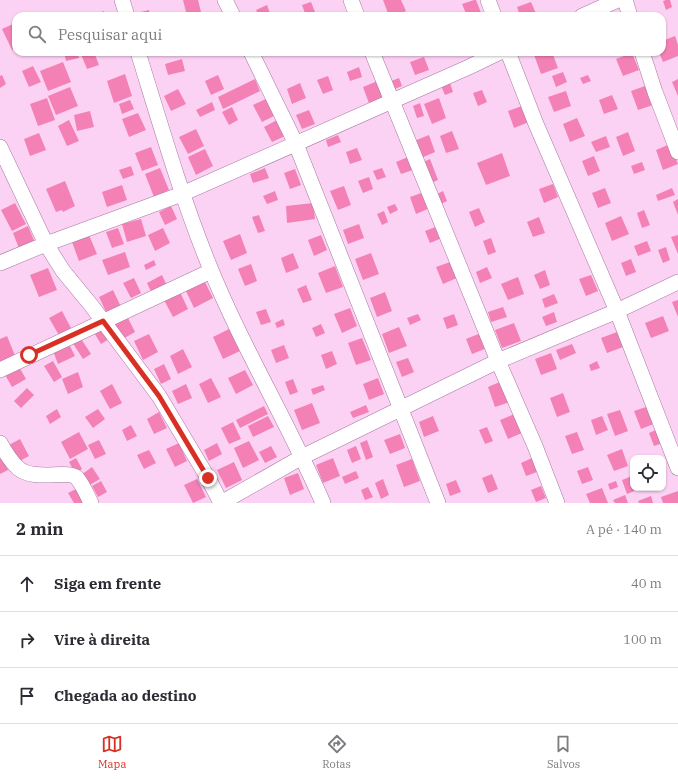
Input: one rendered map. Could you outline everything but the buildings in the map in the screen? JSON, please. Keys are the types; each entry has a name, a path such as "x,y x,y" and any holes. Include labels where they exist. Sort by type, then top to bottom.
{"street":[{"path":"122,0 126,12"},
{"path":"225,0 231,12"},
{"path":"351,0 356,12"},
{"path":"488,0 492,12"},
{"path":"591,12 618,0"},
{"path":"625,0 629,12"},
{"path":"139,56 182,194 212,271 235,324 302,457 323,503"},
{"path":"253,56 296,144 402,408 438,503"},
{"path":"374,56 498,361 535,446 557,503"},
{"path":"0,263 46,244 182,194 491,56"},
{"path":"510,56 536,124 617,311 678,468"},
{"path":"643,56 655,92 678,152"},
{"path":"0,147 46,244 159,396 208,478 221,503 302,457 498,361 617,311 678,282"},
{"path":"0,370 212,271"},
{"path":"0,443 9,458 19,469 30,475 51,476 70,474 77,477 91,503"}],"route":[{"path":"29,355 103,321 159,396 208,478"}]}
